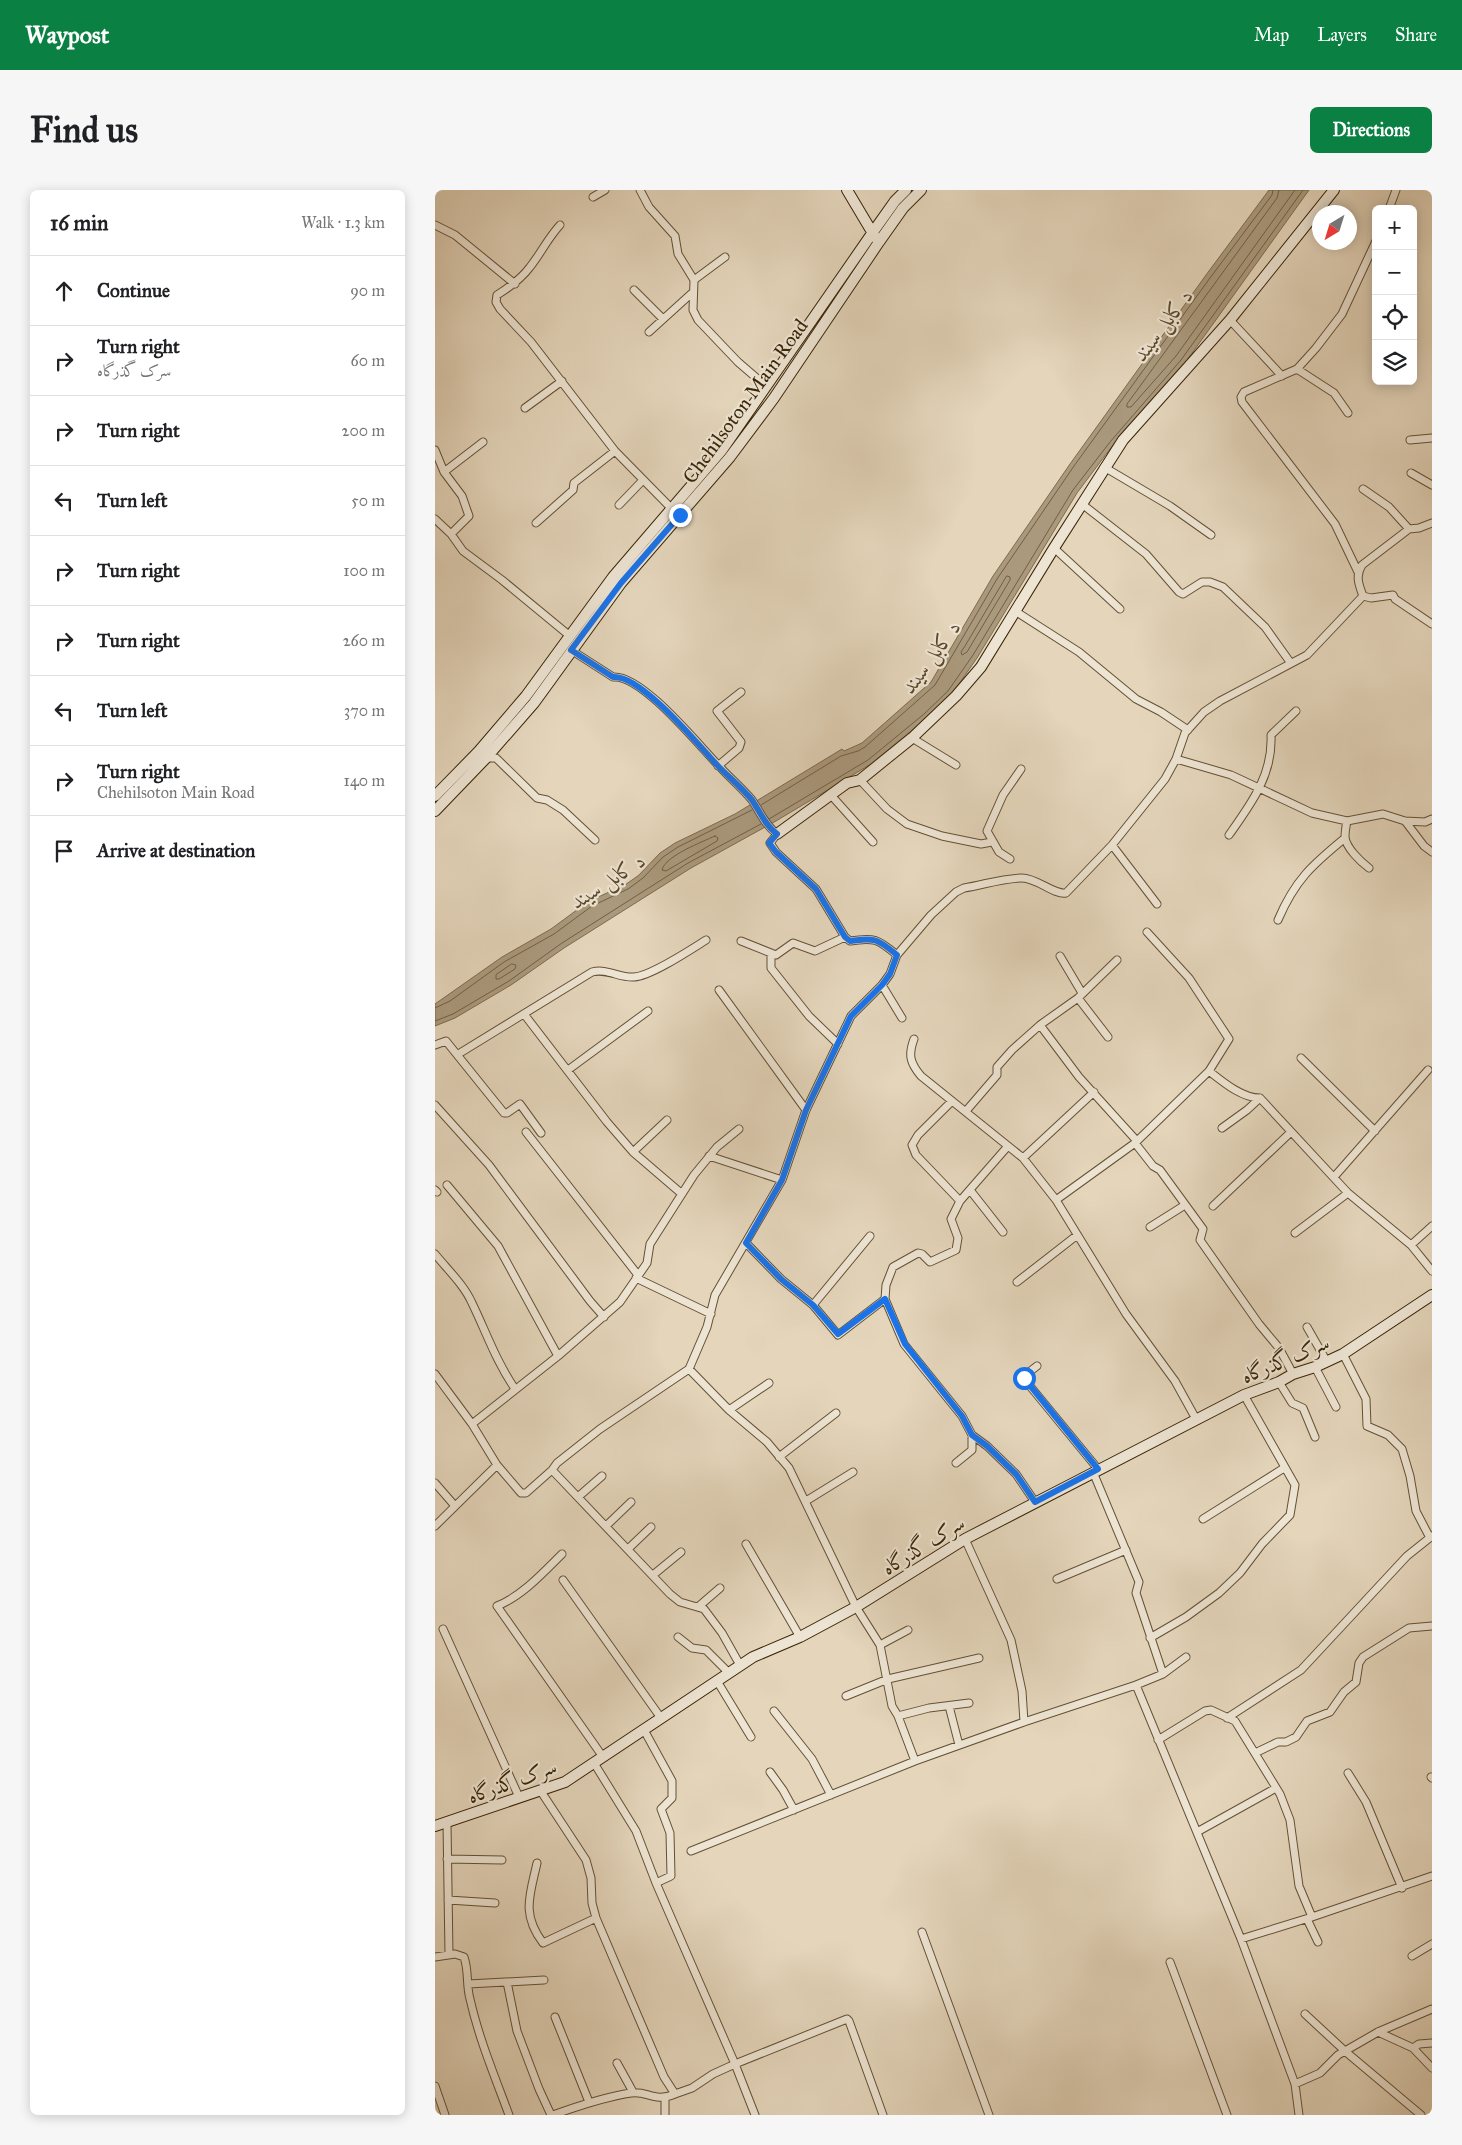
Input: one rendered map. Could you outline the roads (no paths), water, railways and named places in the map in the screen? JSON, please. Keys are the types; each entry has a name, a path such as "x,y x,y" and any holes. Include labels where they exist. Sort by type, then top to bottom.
{"street":[{"path":"593,197 605,190"},
{"path":"640,190 649,206 675,236 678,254 694,280 693,310 698,320 738,362 767,387"},
{"path":"847,190 879,242"},
{"name":"Chehilsoton Main Road","path":"435,796 479,751 526,696 613,577 722,450 873,232 906,190"},
{"name":"Chehilsoton Main Road","path":"435,811 486,758 534,702 621,583 730,457 774,398 903,208 921,190"},
{"path":"897,955 880,940 869,938 850,941 845,937 816,889 776,852 769,843 773,831 847,783 860,780 913,738 957,696 981,667 1104,467 1123,440 1230,320 1334,190"},
{"path":"1390,205 1396,190"},
{"path":"435,225 455,235 477,251 515,284"},
{"path":"560,226 548,238 530,267 515,284 497,296 496,302 500,309 531,342 615,451 672,509"},
{"path":"1363,596 1358,572 1335,524 1242,402 1241,397 1244,392 1297,369 1317,348 1342,314 1372,250"},
{"path":"694,280 725,257"},
{"path":"634,290 663,319"},
{"path":"649,332 693,293"},
{"path":"1230,320 1282,376"},
{"path":"1297,369 1335,393 1348,413"},
{"path":"525,408 562,381"},
{"path":"1410,440 1432,438"},
{"path":"444,472 483,442"},
{"path":"435,450 444,472 462,496 469,516 451,534"},
{"path":"536,523 573,490 575,483 615,451"},
{"path":"1104,467 1169,506 1211,535"},
{"path":"1411,473 1432,486"},
{"path":"619,505 643,480"},
{"path":"1363,489 1389,507 1409,529"},
{"path":"1082,504 1146,554 1179,592 1183,594 1202,582 1210,582 1223,587 1265,627 1290,662"},
{"path":"436,521 451,534 463,551 502,580 569,636"},
{"path":"1358,572 1374,555 1409,529 1419,528 1432,523"},
{"path":"1054,548 1120,609"},
{"path":"1363,596 1371,598 1393,595 1395,599 1432,624"},
{"path":"435,1374 472,1424 497,1465 521,1493 525,1493 552,1470 557,1463 600,1429 689,1369 711,1314 715,1295 782,1180 806,1110 851,1016 882,985 890,974 897,955 931,916 956,892 964,888 1023,878 1039,882 1059,893 1066,893 1112,845 1165,779 1176,759 1185,733 1204,712 1290,662 1307,655 1363,596"},
{"path":"1015,611 1079,652 1135,699 1161,712 1188,730"},
{"path":"571,650 613,677 620,676 634,684 674,716 751,800 773,831"},
{"path":"718,766 739,748 741,742 717,711 741,692"},
{"path":"1229,835 1260,790 1269,766 1271,735 1295,711"},
{"path":"913,738 956,765"},
{"path":"486,758 496,758 537,798 547,800 563,810 595,840"},
{"path":"1176,759 1231,775 1312,813 1347,820 1383,814 1405,821 1425,822 1432,819"},
{"path":"1010,859 999,852 987,831 1003,796 1021,769"},
{"path":"860,780 887,809 907,824 942,836 981,844 992,842"},
{"path":"831,794 873,842"},
{"path":"1347,820 1345,838 1362,863 1369,868"},
{"path":"1405,821 1432,852"},
{"path":"1279,920 1287,899 1297,883 1311,867 1345,838"},
{"path":"1112,845 1157,904"},
{"path":"1056,1200 1136,1141 1157,1123 1209,1071 1229,1038 1189,978 1147,932"},
{"path":"741,941 776,955 793,943 815,951 845,937"},
{"path":"460,1053 592,972 600,970 634,977 654,969 707,940"},
{"path":"771,953 771,968 809,1016 837,1044"},
{"path":"1061,956 1080,996 1108,1037"},
{"path":"966,1111 997,1075 997,1067 1012,1050 1080,996 1117,960"},
{"path":"882,985 902,1018"},
{"path":"719,990 806,1110"},
{"path":"568,1070 648,1011"},
{"path":"524,1014 607,1122 633,1152 682,1194"},
{"path":"1040,1026 1070,1065 1136,1141 1153,1166 1160,1170 1203,1229 1200,1240 1259,1324 1279,1348 1293,1374"},
{"path":"914,1039 910,1050 910,1061 921,1076 1023,1158 1056,1200 1076,1236 1126,1314 1175,1381 1196,1419"},
{"path":"435,1045 446,1041 504,1112 507,1113 520,1104 541,1133"},
{"path":"1301,1058 1375,1131"},
{"path":"1333,1177 1428,1070"},
{"path":"1209,1071 1229,1086 1252,1098 1259,1098 1348,1193 1411,1245 1432,1271"},
{"path":"1023,1158 1094,1092"},
{"path":"1222,1128 1247,1110 1259,1098"},
{"path":"951,1102 918,1135 912,1144 916,1155 960,1201"},
{"path":"435,1105 489,1165 590,1301 604,1317"},
{"path":"633,1152 667,1120"},
{"path":"472,1424 558,1356 620,1302 647,1263 650,1244 694,1175 709,1156 739,1129"},
{"path":"526,1132 637,1277 711,1314"},
{"path":"1213,1206 1291,1132"},
{"path":"1008,1146 960,1201 951,1219 958,1238 956,1250 930,1262 921,1254 918,1254 893,1267 886,1285 885,1299 905,1344 962,1416 972,1435 987,1446 1016,1474 1035,1502"},
{"path":"709,1156 782,1180"},
{"path":"447,1185 498,1246 558,1356"},
{"path":"970,1190 1003,1232"},
{"path":"1295,1233 1348,1193"},
{"path":"1150,1228 1185,1205"},
{"path":"1411,1245 1432,1226"},
{"path":"813,1305 870,1236"},
{"path":"1017,1282 1076,1236"},
{"path":"746,1243 781,1279 813,1305 838,1334 885,1299"},
{"path":"435,1254 472,1302 501,1369 515,1389"},
{"name":"سرک گذرگاه","path":"435,1826 565,1782 753,1657 800,1637 856,1608 965,1539 1196,1419 1244,1395 1343,1354 1430,1298"},
{"path":"1307,1327 1327,1362"},
{"path":"1227,1718 1301,1670 1407,1556 1431,1537 1416,1511 1410,1476 1401,1449 1388,1435 1367,1426 1366,1399 1343,1354"},
{"path":"1037,1366 1024,1376 1025,1380 1096,1471 1139,1582 1136,1593 1163,1674"},
{"path":"1315,1367 1336,1407"},
{"path":"689,1369 729,1410 767,1442 789,1468 856,1608 880,1645 892,1706 898,1716 915,1761"},
{"path":"1279,1382 1292,1403 1303,1408 1315,1437"},
{"path":"729,1410 769,1383"},
{"path":"1150,1638 1185,1617 1219,1593 1290,1515 1295,1485 1244,1395"},
{"path":"779,1457 836,1412"},
{"path":"956,1463 972,1450 972,1435"},
{"path":"435,1526 497,1465"},
{"path":"1203,1519 1284,1468"},
{"path":"552,1470 679,1602 698,1607 711,1617 741,1665"},
{"path":"805,1501 853,1472"},
{"path":"578,1497 602,1476"},
{"path":"435,1483 455,1506"},
{"path":"606,1526 631,1502"},
{"path":"628,1549 651,1527"},
{"path":"965,1539 1011,1640 1022,1691 1024,1722"},
{"path":"746,1544 800,1637"},
{"path":"1057,1579 1126,1550"},
{"path":"653,1575 681,1552"},
{"path":"562,1554 533,1581 504,1603 497,1606 603,1757"},
{"path":"563,1580 661,1718"},
{"path":"698,1607 720,1588"},
{"path":"1255,1753 1278,1742 1291,1740 1296,1737 1307,1721 1330,1712 1344,1692 1356,1682 1359,1663 1363,1657 1409,1628 1432,1626"},
{"path":"443,1628 519,1797"},
{"path":"880,1645 908,1630"},
{"path":"678,1637 692,1648 706,1650 729,1673"},
{"path":"846,1696 888,1679 979,1658"},
{"path":"691,1851 915,1761 1136,1685 1163,1674 1186,1658"},
{"path":"717,1681 751,1737"},
{"path":"1136,1685 1241,1939 1295,2084 1299,2115"},
{"path":"898,1716 929,1708 969,1703"},
{"path":"949,1706 959,1745"},
{"path":"1158,1740 1205,1710 1211,1710 1235,1722 1277,1788 1290,1820 1299,1886 1318,1942"},
{"path":"774,1711 812,1759 831,1795"},
{"path":"644,1730 673,1786 672,1798 661,1809 670,1834 671,1876 656,1883"},
{"path":"594,1763 635,1831 755,2115"},
{"path":"770,1772 794,1810"},
{"path":"1348,1774 1366,1802 1402,1888"},
{"path":"1197,1832 1277,1788"},
{"path":"540,1790 586,1860 591,1878 592,1902 596,1918 664,2077 675,2094"},
{"path":"447,1823 449,1955"},
{"path":"447,1859 502,1860"},
{"path":"537,1863 528,1913 535,1931 543,1943 596,1918"},
{"path":"1241,1939 1402,1888 1432,1876"},
{"path":"448,1900 495,1902"},
{"path":"922,1932 989,2115"},
{"path":"1412,1956 1432,1944"},
{"path":"435,1958 455,1954 464,1957 468,1971 467,1984 481,2040 509,2115"},
{"path":"1170,1962 1227,2115"},
{"path":"467,1984 544,1980"},
{"path":"507,1982 517,2031 552,2115 589,2102 633,2092 665,2099 692,2088 713,2074 735,2064 847,2018 883,2115"},
{"path":"1295,2084 1320,2073 1338,2055 1379,2032 1432,2009"},
{"path":"1305,2014 1346,2052 1421,2115"},
{"path":"555,2017 589,2102"},
{"path":"1379,2032 1413,2048 1432,2068"},
{"path":"1413,2048 1419,2044 1432,2042"},
{"path":"617,2063 633,2092"},
{"path":"435,2086 445,2115"},
{"path":"665,2099 665,2115"}],"water":[{"path":"1269,190 1309,190 1185,363 1113,445 1077,493 977,658 952,694 927,718 871,764 776,821 691,868 564,948 511,985 455,1018 435,1026 435,1004 502,957 551,929 589,901 625,885 639,875 660,853 675,843 735,814 842,749 844,751 862,743 931,682 993,576 1070,464"}],"water label":[{"name":"د کابل سيند","path":"1163,325"},
{"name":"د کابل سيند","path":"931,657"},
{"name":"د کابل سيند","path":"608,881"}]}
